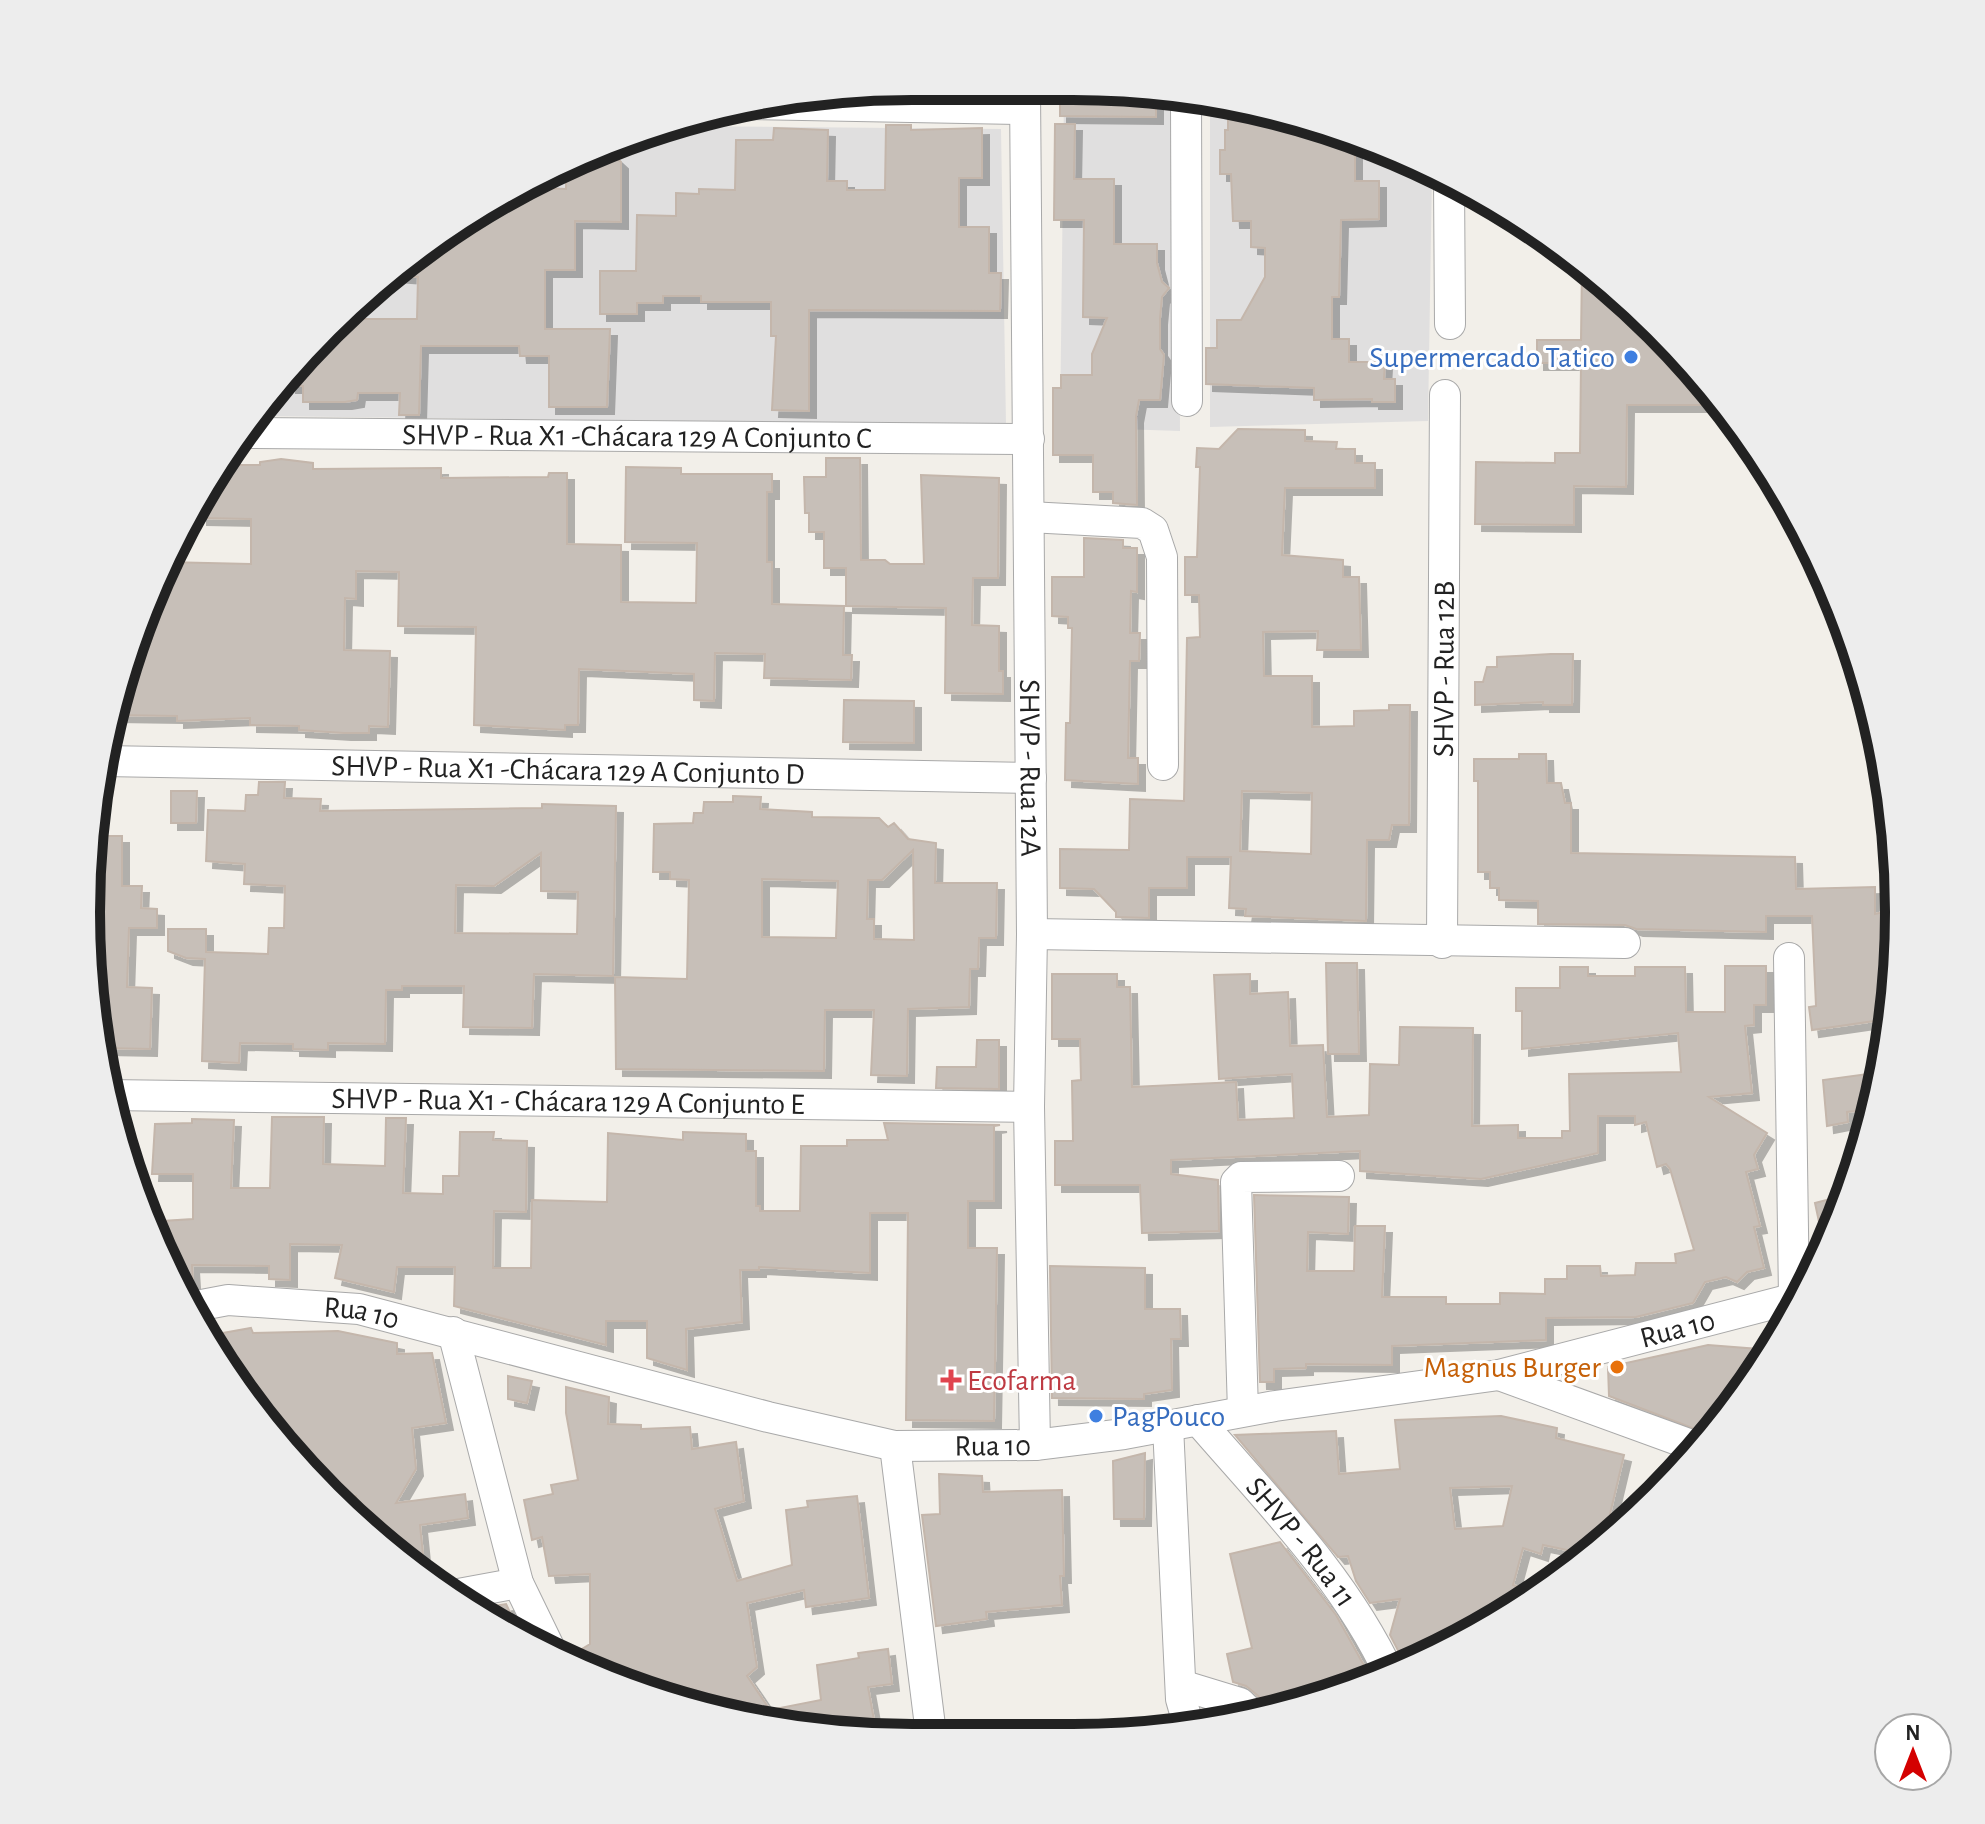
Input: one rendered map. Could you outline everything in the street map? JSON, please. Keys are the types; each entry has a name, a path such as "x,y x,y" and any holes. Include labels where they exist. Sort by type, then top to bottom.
{"street":[{"path":"855,102 1025,100"},
{"name":"SHVP - Rua 12A","path":"1025,100 1032,934 1029,1107 1035,1445"},
{"path":"1186,108 1187,401"},
{"path":"1449,193 1450,324"},
{"name":"SHVP - Rua 12B","path":"1442,943 1445,395"},
{"name":"SHVP - Rua X1 -Chácara 129 A Conjunto C","path":"257,433 1029,439"},
{"path":"1029,517 1142,523 1153,530 1162,557 1163,765"},
{"name":"SHVP - Rua X1 -Chácara 129 A Conjunto D","path":"115,761 1031,778"},
{"path":"1032,934 1442,943 1625,943"},
{"path":"1789,958 1796,1281"},
{"name":"SHVP - Rua X1 - Chácara 129 A Conjunto E","path":"122,1095 1029,1107"},
{"path":"1243,1411 1236,1182 1241,1177 1339,1176"},
{"name":"Rua 10","path":"202,1305 228,1300 359,1309 754,1413 895,1446 1035,1445 1168,1426 1243,1411 1499,1375 1785,1301"},
{"path":"453,1332 518,1583 543,1635"},
{"path":"1499,1375 1686,1443"},
{"name":"SHVP - Rua 11","path":"1198,1420 1332,1578 1371,1634 1384,1662"},
{"path":"1168,1426 1181,1685 1187,1716"},
{"path":"895,1446 930,1724"},
{"path":"469,1592 518,1583"},
{"path":"1181,1685 1242,1705"}],"shaded area":[{"path":"1064,100 1178,107 1180,431 1060,427"},
{"path":"1210,112 1334,143 1432,184 1428,421 1210,427"},
{"path":"709,126 1001,129 1006,425 270,416 338,338 418,268 506,209 601,162 651,143"}],"building":[{"path":"1060,100 1156,105 1156,117 1060,116"},
{"path":"1228,115 1334,143 1355,151 1355,181 1379,181 1379,219 1341,220 1339,297 1332,297 1332,339 1349,339 1349,362 1385,362 1384,379 1395,379 1395,402 1372,402 1372,399 1314,400 1314,388 1206,384 1206,348 1217,348 1217,320 1241,320 1265,277 1265,248 1251,247 1251,221 1233,221 1231,174 1220,174 1220,150 1225,150 1225,130 1228,130"},
{"path":"1055,124 1075,124 1074,179 1114,179 1114,244 1157,244 1157,263 1162,282 1169,288 1162,297 1160,318 1160,349 1164,355 1160,400 1139,400 1136,416 1137,505 1113,503 1113,492 1093,492 1093,455 1053,455 1053,388 1061,388 1061,375 1092,375 1092,354 1107,318 1083,317 1084,220 1054,220"},
{"path":"886,125 911,125 911,130 982,128 982,178 959,178 959,227 989,227 989,273 1001,273 1000,311 809,310 809,411 772,410 776,336 771,336 771,302 701,302 701,296 663,296 663,303 637,303 637,314 600,314 600,271 636,271 637,215 676,216 676,193 699,194 699,189 735,190 736,140 773,140 774,128 828,130 827,181 847,181 847,190 885,190"},
{"path":"615,157 621,162 621,222 575,221 575,270 545,270 545,329 610,329 607,407 549,407 549,356 520,356 519,346 421,346 419,415 399,415 400,393 358,393 357,400 345,402 303,402 303,386 295,386 359,319 417,319 418,277 408,276 418,268 506,209 545,188 566,189 566,178"},
{"path":"1582,280 1647,338 1706,405 1627,405 1626,487 1574,486 1574,525 1475,524 1476,462 1555,463 1555,453 1580,453 1581,363 1537,363 1537,340 1581,340"},
{"path":"1238,429 1305,430 1305,441 1337,442 1336,449 1355,449 1355,463 1375,463 1375,488 1285,488 1282,555 1343,560 1343,577 1359,577 1361,650 1317,650 1318,631 1263,632 1264,676 1312,676 1312,727 1354,726 1354,711 1389,710 1389,705 1410,705 1409,825 1392,825 1389,840 1367,840 1366,921 1245,916 1246,909 1229,908 1231,857 1187,857 1187,888 1149,888 1149,918 1116,917 1116,912 1094,889 1060,888 1060,849 1129,850 1130,799 1184,801 1187,638 1200,637 1199,595 1185,595 1185,557 1197,557 1200,467 1196,467 1197,448 1219,449","holes":["1242,791 1312,793 1311,854 1240,851"]},
{"path":"826,458 860,458 861,560 885,560 890,564 924,564 921,475 999,478 998,578 973,578 972,625 999,626 999,671 1003,671 1003,694 945,693 946,608 846,606 846,568 824,568 824,532 809,532 809,513 805,513 804,477 826,477"},
{"path":"281,459 313,463 313,469 441,468 441,478 548,477 549,473 567,473 567,544 621,545 621,602 696,603 697,543 625,542 626,467 681,468 681,474 772,474 772,492 767,492 767,562 772,562 772,604 844,606 843,655 852,655 851,680 764,678 765,654 715,653 714,701 694,700 694,674 579,669 578,725 565,725 565,730 474,725 476,627 398,626 399,572 356,571 356,599 345,598 344,650 390,651 388,727 369,726 369,733 344,733 299,730 299,726 250,725 250,718 177,721 177,716 125,715 143,651 180,562 251,564 251,519 203,518 235,465 260,465 260,462"},
{"path":"1084,538 1123,540 1123,548 1137,548 1137,592 1131,591 1130,633 1140,633 1139,661 1130,661 1128,758 1138,758 1138,784 1065,780 1072,628 1068,628 1068,617 1052,616 1052,577 1084,577"},
{"path":"1573,654 1572,705 1543,705 1543,702 1475,705 1475,682 1483,682 1487,667 1497,667 1497,657"},
{"path":"844,700 914,701 914,743 843,742"},
{"path":"1519,754 1546,754 1547,783 1561,783 1565,803 1571,803 1571,853 1795,857 1796,889 1875,887 1875,914 1885,912 1878,1021 1812,1030 1809,1007 1816,1006 1812,916 1766,916 1766,932 1538,924 1538,901 1499,900 1499,888 1490,888 1490,872 1478,872 1478,781 1474,781 1474,759 1519,759"},
{"path":"259,782 285,782 284,798 321,799 320,811 542,808 542,804 616,806 613,976 534,974 532,1028 463,1027 464,986 402,986 402,990 386,990 385,1044 328,1043 328,1050 293,1049 293,1044 240,1043 239,1063 202,1061 205,959 186,958 168,951 168,929 206,929 206,952 268,954 269,928 284,928 285,886 244,884 245,864 206,861 208,810 245,811 246,795 258,795","holes":["541,853 541,891 578,892 577,934 455,933 456,885 494,886"]},
{"path":"171,791 197,791 196,823 171,823"},
{"path":"733,796 761,797 760,809 812,812 812,817 879,818 888,827 894,823 908,839 936,843 935,883 997,883 996,938 979,938 978,969 970,969 969,1007 908,1009 907,1076 871,1075 874,1010 825,1010 824,1071 616,1069 615,977 687,979 689,880 670,879 670,872 653,872 654,824 693,823 694,813 703,813 704,802 733,802","holes":["913,850 914,940 874,939 874,919 867,919 868,880 882,880","762,879 838,881 836,938 762,937"]},
{"path":"104,836 122,836 122,886 142,886 141,908 157,909 157,928 129,928 127,987 152,988 150,1049 112,1048 102,965 100,912"},
{"path":"1326,963 1357,963 1359,1054 1328,1054"},
{"path":"1725,966 1766,966 1766,1005 1754,1005 1754,1025 1745,1026 1752,1093 1709,1097 1767,1133 1754,1155 1758,1169 1746,1172 1760,1226 1754,1227 1764,1268 1747,1272 1737,1282 1726,1277 1705,1282 1693,1303 1636,1317 1546,1318 1546,1340 1392,1346 1392,1365 1306,1364 1306,1368 1274,1369 1274,1382 1260,1382 1254,1195 1349,1197 1348,1234 1308,1232 1307,1271 1354,1271 1355,1226 1385,1226 1382,1297 1446,1297 1446,1304 1500,1304 1500,1293 1545,1294 1545,1279 1567,1279 1567,1266 1600,1266 1601,1276 1635,1275 1636,1263 1676,1263 1675,1254 1694,1250 1670,1169 1666,1164 1657,1167 1646,1122 1635,1125 1635,1116 1598,1116 1598,1153 1481,1179 1360,1171 1360,1151 1171,1160 1171,1174 1218,1180 1219,1231 1142,1233 1140,1185 1055,1185 1055,1141 1073,1141 1072,1081 1081,1080 1080,1039 1052,1039 1052,974 1117,974 1117,987 1130,987 1132,1087 1236,1082 1238,1120 1294,1118 1292,1074 1219,1079 1214,975 1250,974 1250,994 1288,992 1290,1046 1323,1045 1327,1117 1369,1115 1370,1064 1399,1065 1400,1027 1473,1028 1472,1126 1518,1125 1518,1138 1562,1138 1562,1131 1570,1131 1569,1074 1681,1072 1678,1033 1522,1049 1522,1011 1516,1011 1516,988 1560,988 1560,967 1588,967 1588,976 1635,976 1635,967 1685,967 1686,1012 1725,1012"},
{"path":"977,1040 999,1040 999,1089 936,1088 937,1067 976,1067"},
{"path":"1868,1074 1860,1110 1847,1112 1848,1122 1827,1126 1823,1080"},
{"path":"272,1117 324,1117 323,1164 385,1166 386,1118 406,1118 403,1193 443,1194 443,1176 459,1176 460,1132 494,1132 493,1140 527,1141 526,1212 494,1211 493,1268 531,1268 532,1200 607,1202 608,1133 683,1140 683,1132 746,1134 746,1151 756,1151 756,1206 760,1206 760,1211 800,1211 801,1146 847,1146 847,1140 888,1140 884,1123 1000,1125 994,1126 994,1201 968,1201 968,1248 997,1248 994,1421 906,1420 908,1213 870,1213 870,1273 759,1267 759,1270 740,1270 742,1322 686,1329 687,1370 647,1358 647,1321 606,1321 606,1345 454,1306 455,1267 397,1267 394,1292 335,1278 342,1245 290,1244 290,1280 269,1279 269,1266 192,1265 193,1281 189,1281 161,1221 193,1219 193,1174 152,1174 155,1124 192,1123 192,1119 234,1120 231,1188 270,1188"},
{"path":"1832,1199 1820,1229 1815,1203"},
{"path":"1050,1266 1145,1268 1145,1309 1180,1309 1181,1339 1171,1339 1172,1390 1144,1394 1144,1399 1052,1398"},
{"path":"251,1328 253,1333 338,1331 397,1343 397,1354 432,1353 446,1423 412,1428 416,1469 396,1503 465,1494 468,1518 420,1525 424,1560 418,1556 357,1504 356,1496 350,1497 338,1486 302,1447 268,1406 219,1334"},
{"path":"1708,1345 1757,1349 1697,1430 1609,1396 1608,1367"},
{"path":"508,1376 532,1381 527,1403 508,1399"},
{"path":"566,1387 609,1397 608,1424 641,1425 641,1429 690,1427 692,1449 736,1442 744,1501 715,1509 737,1581 792,1565 786,1510 808,1507 807,1501 857,1496 869,1598 806,1607 804,1590 747,1603 757,1667 747,1676 770,1710 821,1700 817,1665 859,1658 858,1653 888,1649 892,1684 868,1687 874,1720 859,1722 806,1717 754,1708 702,1696 651,1681 578,1651 590,1644 590,1574 549,1576 542,1537 532,1540 524,1500 553,1494 551,1485 578,1480 566,1413"},
{"path":"1501,1416 1557,1428 1556,1438 1624,1455 1610,1514 1615,1515 1608,1522 1573,1551 1543,1545 1541,1554 1523,1548 1513,1585 1522,1588 1479,1615 1400,1655 1390,1635 1400,1599 1370,1603 1356,1581 1348,1556 1338,1557 1235,1435 1336,1431 1339,1474 1400,1469 1395,1420","holes":["1512,1486 1503,1526 1455,1529 1450,1488"]},
{"path":"1145,1453 1144,1519 1114,1519 1113,1461"},
{"path":"939,1474 982,1476 983,1492 1062,1490 1062,1605 986,1612 987,1619 936,1626 922,1515 940,1514"},
{"path":"1280,1542 1336,1615 1366,1669 1283,1696 1262,1699 1246,1686 1233,1682 1227,1654 1252,1648 1230,1554"},
{"path":"506,1604 513,1619 506,1615 492,1606"}],"place":[{"name":"Supermercado Tatico","path":"1631,357"},
{"name":"Magnus Burger","path":"1617,1367"},
{"name":"Ecofarma","path":"951,1380"},
{"name":"PagPouco","path":"1096,1416"}]}
